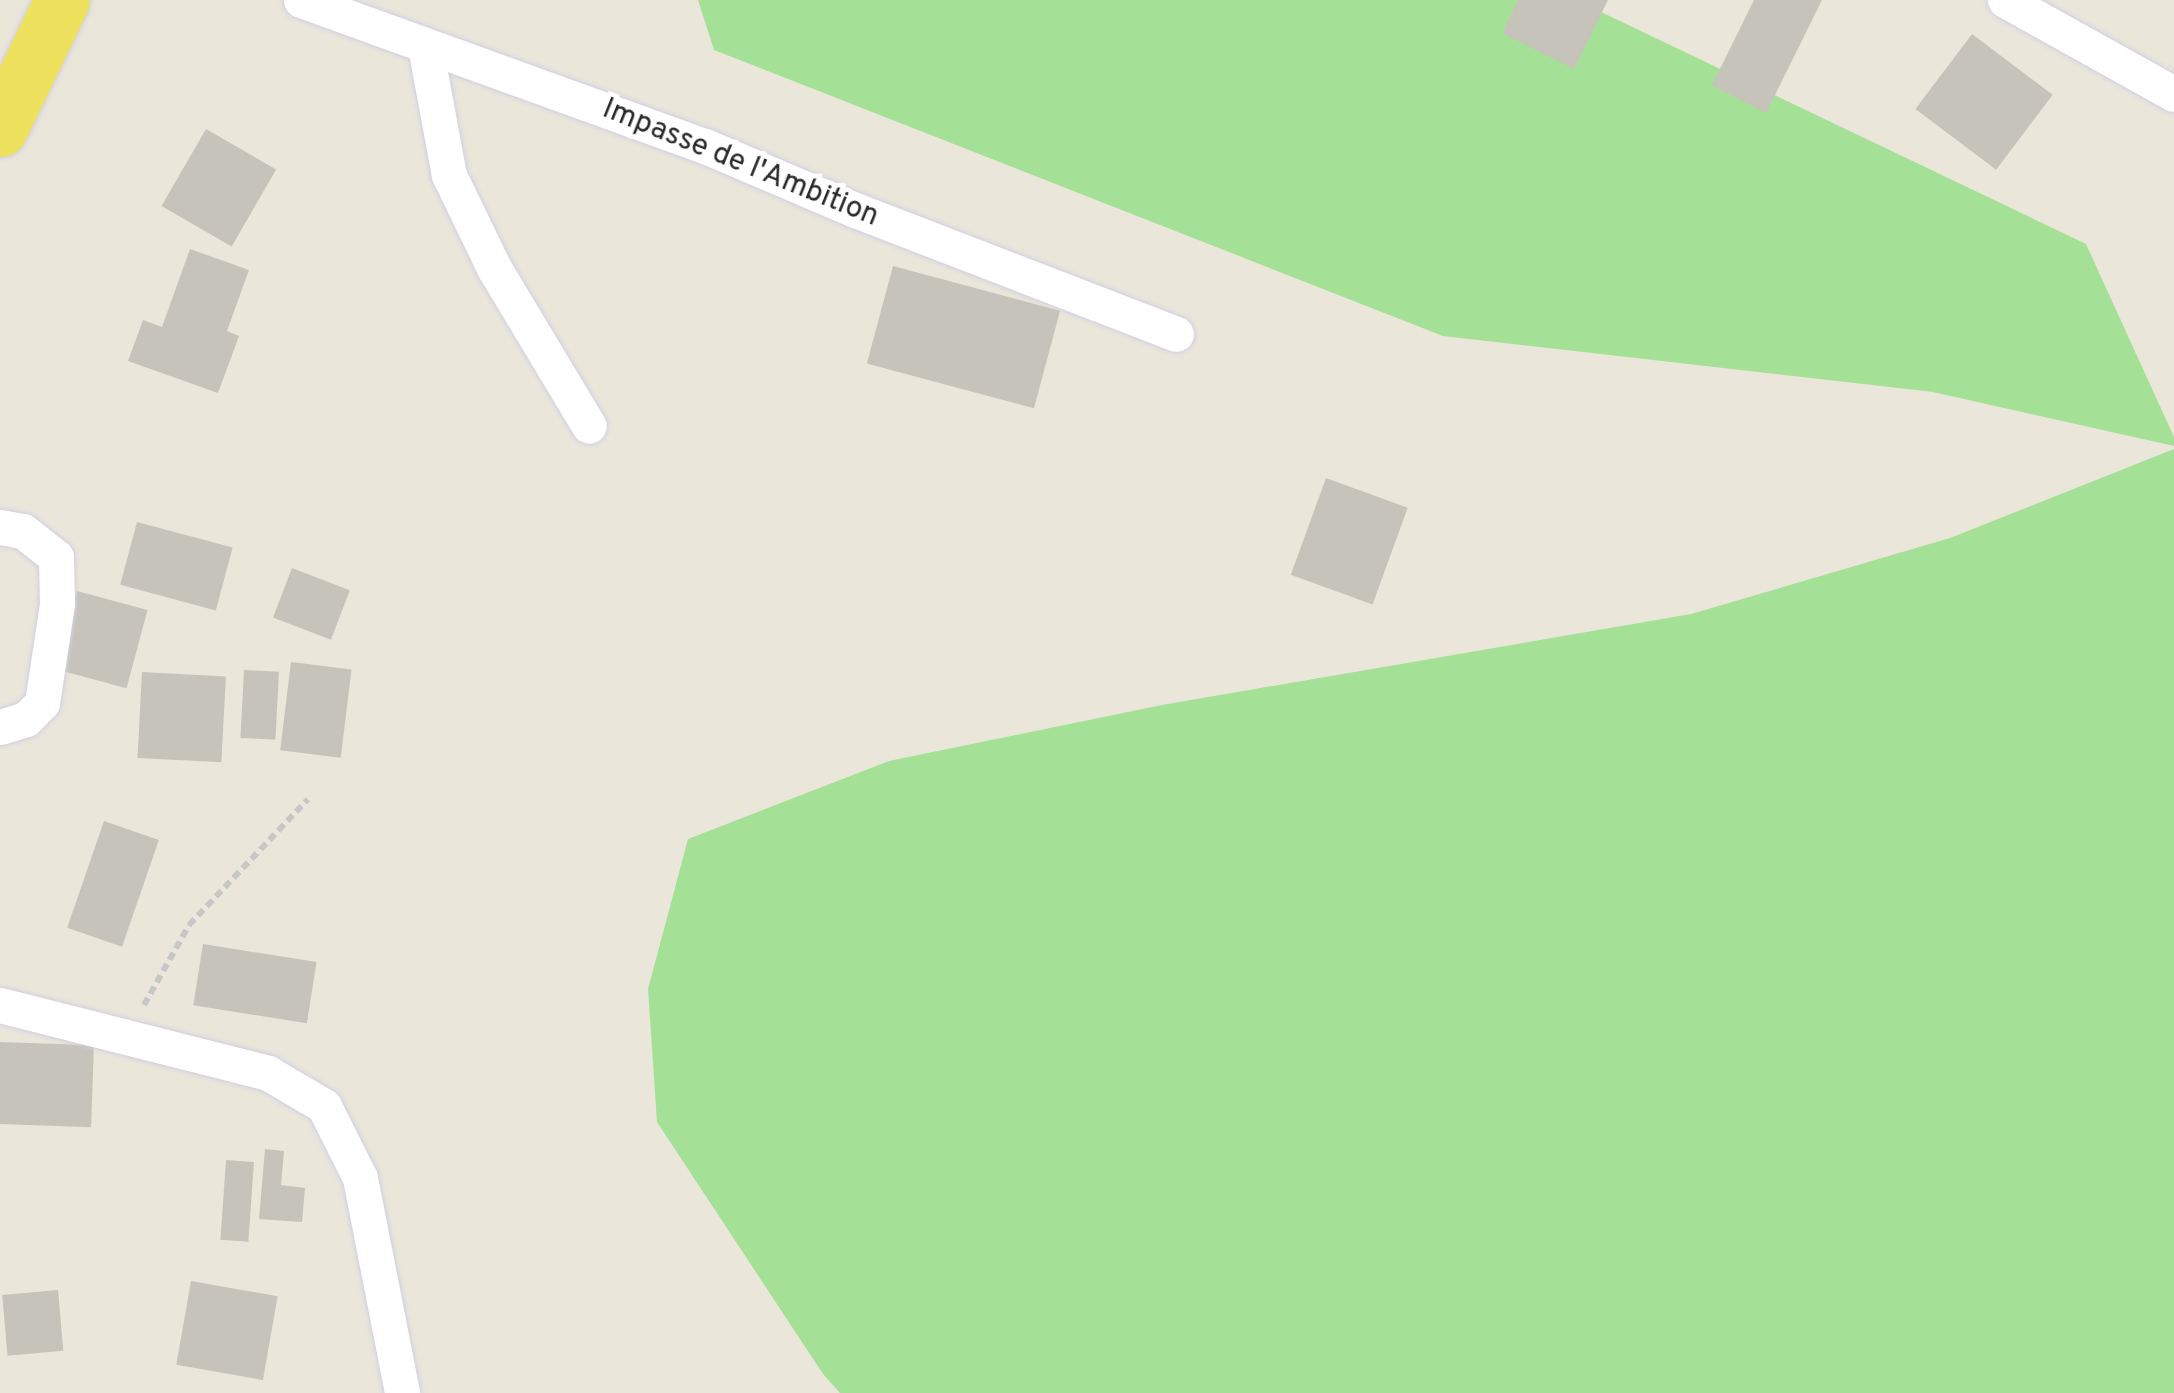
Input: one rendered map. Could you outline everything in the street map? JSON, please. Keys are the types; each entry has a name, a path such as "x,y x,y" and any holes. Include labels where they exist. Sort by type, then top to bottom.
{"main road":[{"path":"0,128 62,0"}],"street":[{"name":"Impasse de l'Ambition","path":"301,0 705,146 855,210 1176,334"},
{"path":"2005,0 2174,94"},
{"path":"425,46 449,175 494,268 589,426"},
{"path":"0,527 24,531 56,557 57,604 42,703 26,719 0,727"},
{"path":"0,1005 268,1074 324,1106 360,1178 402,1393"}],"path":[{"path":"127,1037 188,925 308,799"}],"green space":[{"path":"698,0 1576,0 2086,244 2174,437 2174,446 1933,392 1443,336 714,50"},
{"path":"2174,449 2174,1393 840,1393 823,1374 657,1122 648,989 688,839 889,761 1162,705 1691,614 1950,538"}],"building":[{"path":"1518,0 1608,0 1574,69 1502,33"},
{"path":"1754,0 1822,0 1766,113 1712,85"},
{"path":"1972,34 2053,95 1996,170 1915,109"},
{"path":"206,129 276,170 232,247 162,206"},
{"path":"190,249 249,270 227,331 239,336 218,393 128,361 143,320 162,327"},
{"path":"893,266 1060,311 1034,408 867,364"},
{"path":"1326,478 1408,508 1373,605 1291,575"},
{"path":"137,522 233,548 216,610 120,585"},
{"path":"292,568 350,590 331,640 273,617"},
{"path":"77,591 148,610 127,688 56,669"},
{"path":"291,662 352,669 341,758 280,750"},
{"path":"244,670 279,672 275,740 240,738"},
{"path":"142,672 226,676 221,762 137,758"},
{"path":"104,821 159,840 122,947 67,928"},
{"path":"203,944 317,962 307,1023 193,1005"},
{"path":"0,1042 94,1045 91,1127 0,1124"},
{"path":"265,1149 284,1151 281,1185 305,1188 302,1222 259,1219"},
{"path":"226,1160 254,1162 248,1242 220,1240"},
{"path":"191,1281 278,1296 263,1380 176,1365"},
{"path":"58,1290 63,1351 8,1356 2,1295"}]}
